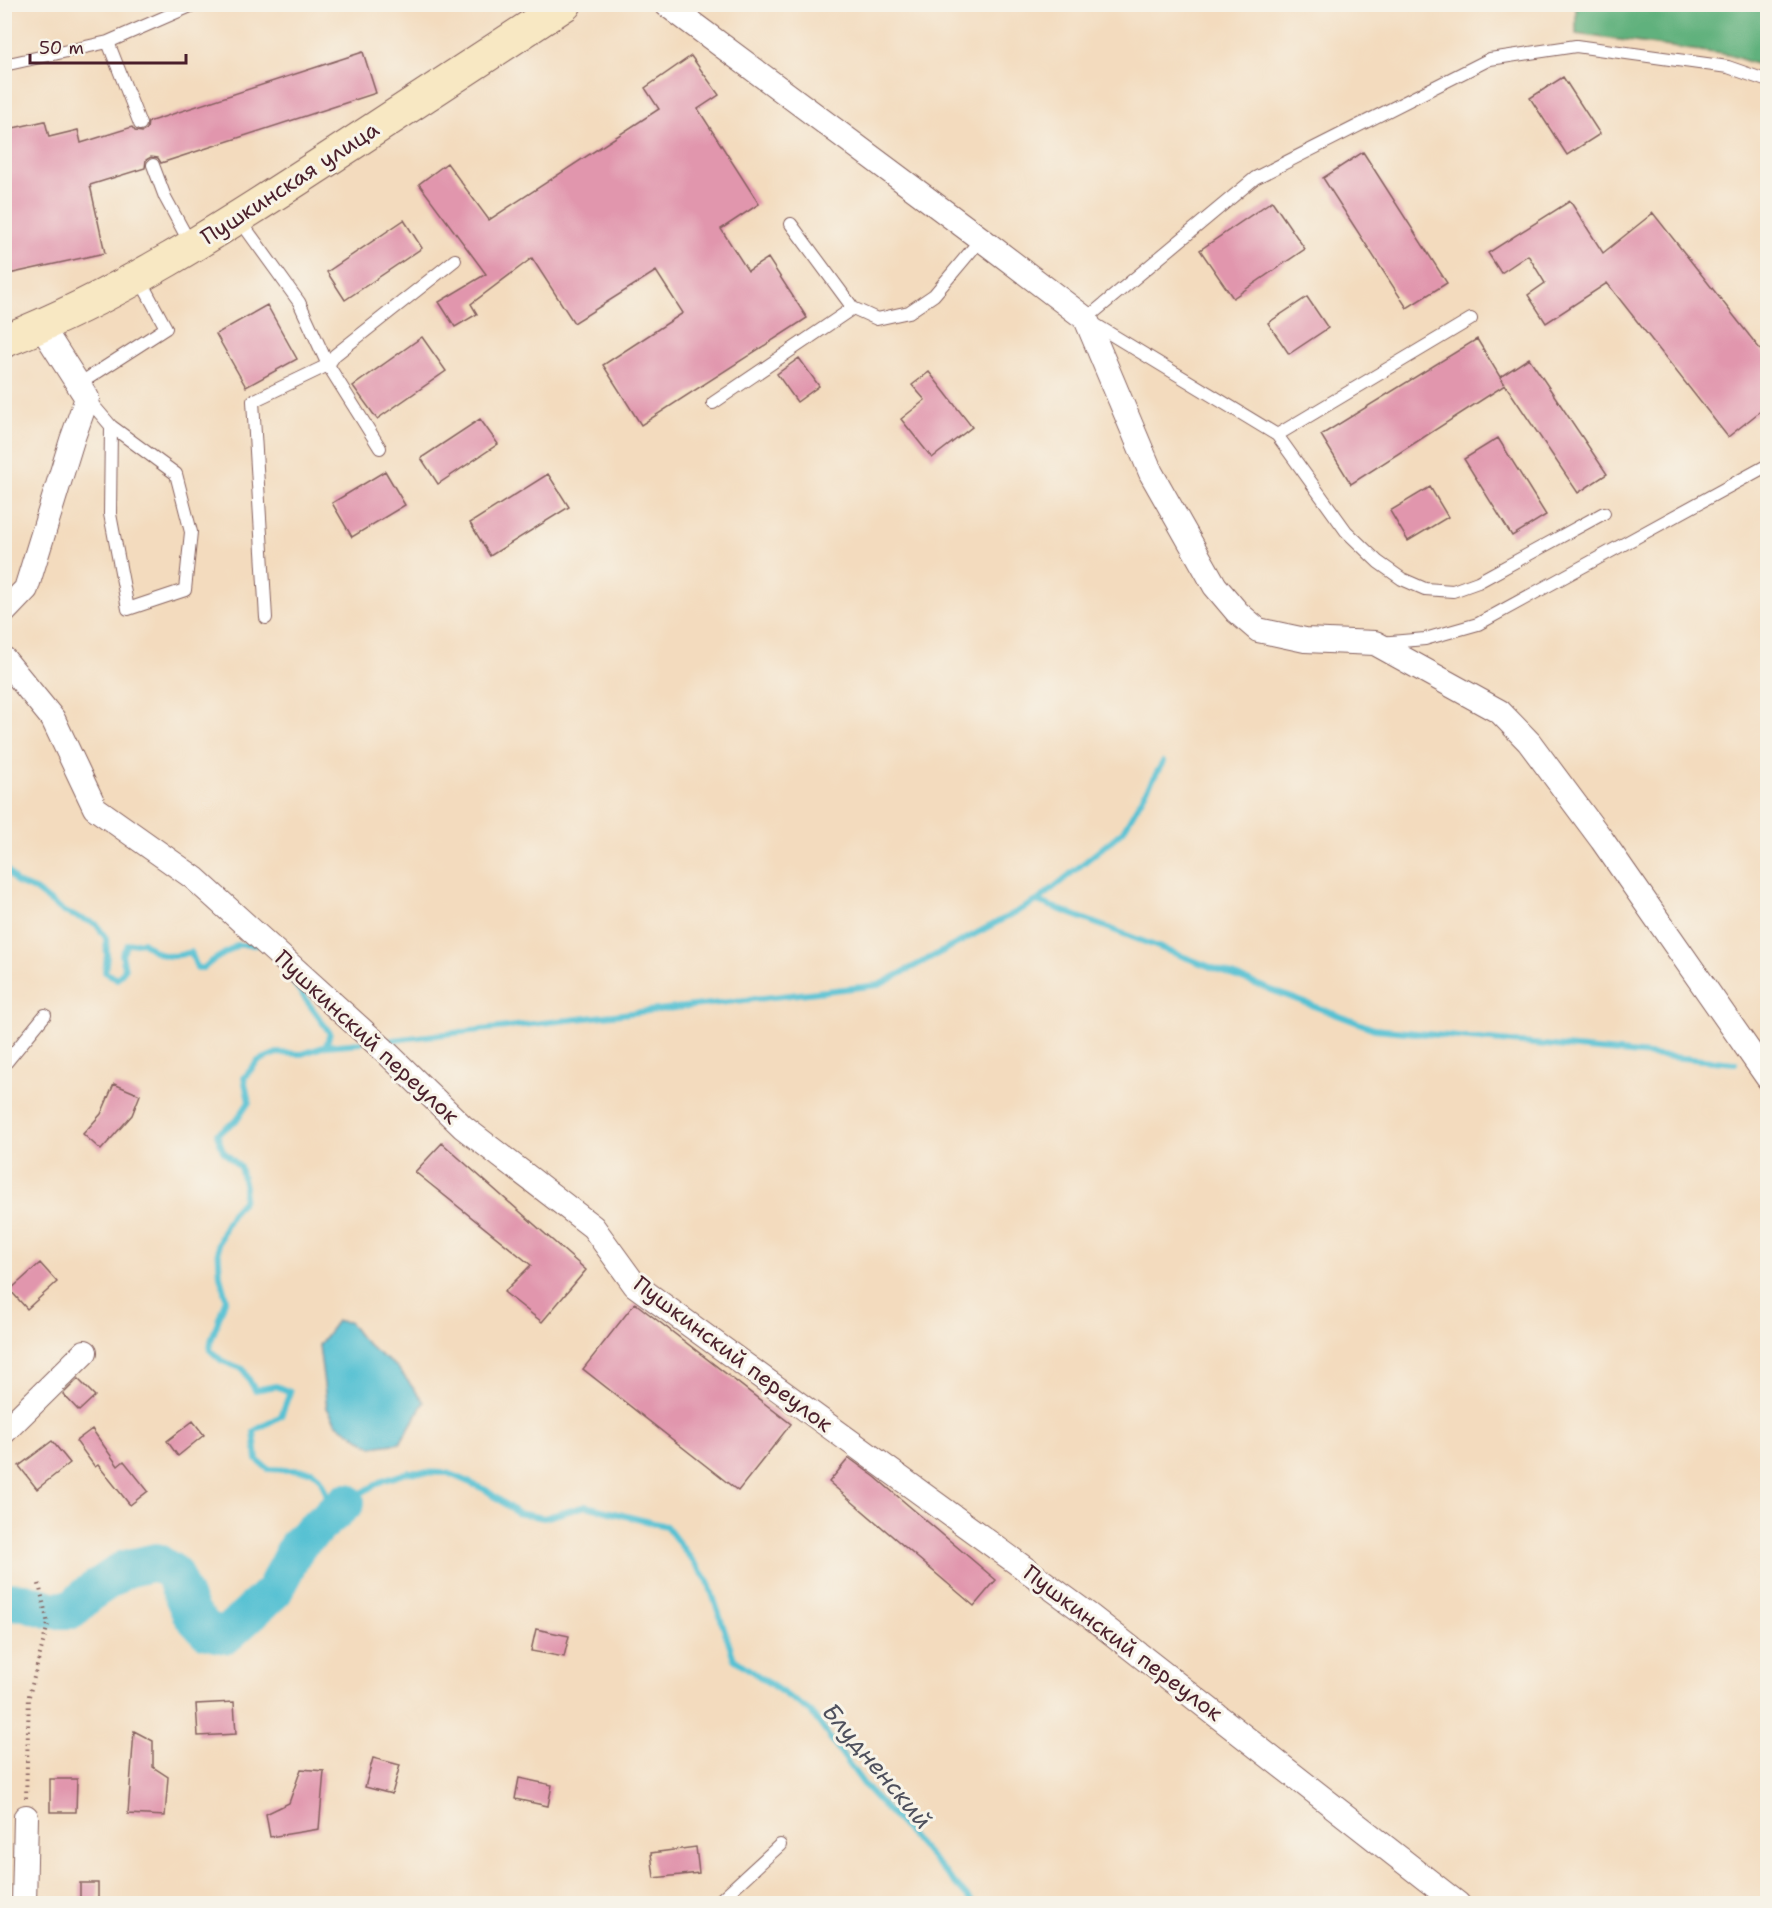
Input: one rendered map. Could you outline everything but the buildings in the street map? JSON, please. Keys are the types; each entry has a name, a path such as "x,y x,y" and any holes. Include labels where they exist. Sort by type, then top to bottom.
{"street":[{"name":"Пушкинская улица","path":"4,341 41,326 139,277 192,246 565,4"},
{"path":"666,4 1086,319 1151,473 1215,586 1237,612 1258,630 1305,640 1375,643 1500,712 1529,742 1602,840 1767,1078"},
{"path":"4,612 26,589 72,440 83,391 41,326"},
{"name":"Пушкинский переулок","path":"4,659 53,719 95,808 194,878 384,1050 463,1127 593,1227 635,1286 1090,1616 1458,1904"},
{"path":"4,1432 85,1352"},
{"path":"24,1904 26,1817"}],"lane":[{"path":"4,65 108,42 195,4"},
{"path":"108,42 140,124"},
{"path":"1604,513 1478,582 1453,591 1425,589 1402,579 1378,562 1346,531 1277,435 1086,319 1255,178 1490,59 1576,46 1728,68 1767,81"},
{"path":"153,165 165,197 192,246"},
{"path":"238,218 299,302 328,365 380,448"},
{"path":"791,224 853,308 877,319 909,312 934,295 981,239"},
{"path":"266,618 253,401 328,365 335,355 455,260"},
{"path":"111,426 110,514 128,609 185,590 191,532 176,474 111,426 83,391 166,328 139,277"},
{"path":"713,403 853,308"},
{"path":"1277,435 1472,319"},
{"path":"1375,643 1425,639 1478,624 1767,465"},
{"path":"4,1065 45,1015"},
{"path":"716,1904 780,1845"}],"path":[{"path":"26,1817 29,1696 48,1624 39,1584"}],"green space":[{"path":"1576,5 1767,5 1767,68 1729,55 1576,34"}],"water":[{"path":"337,1321 349,1322 361,1338 397,1367 424,1402 400,1443 372,1447 336,1423 327,1408 319,1345"}],"waterway":[{"path":"1037,901 1123,831 1163,762"},
{"path":"4,866 17,883 35,890 64,912 96,924 106,938 105,972 117,979 125,969 122,954 128,944 143,942 159,954 170,956 191,952 197,968 204,968 237,945 257,945"},
{"path":"392,1040 879,985 1037,901 1374,1029 1735,1063"},
{"name":"Блудненский","path":"293,982 330,1033 326,1046 302,1054 277,1053 258,1061 244,1078 249,1102 237,1120 217,1134 223,1151 240,1167 245,1187 243,1201 232,1213 218,1245 220,1276 226,1298 210,1350 222,1361 243,1369 255,1390 276,1386 290,1392 281,1416 254,1431 257,1460 268,1469 312,1471 320,1478 328,1498 346,1502 382,1481 409,1472 448,1473 486,1490 517,1513 544,1518 586,1506 666,1526 708,1581 734,1659 811,1712 865,1786 974,1904"},
{"path":"326,1046 361,1043"},
{"path":"4,1601 25,1602 52,1610 72,1610 88,1594 125,1569 156,1562 173,1573 191,1614 207,1631 226,1635 274,1591 298,1544 346,1502"}]}
